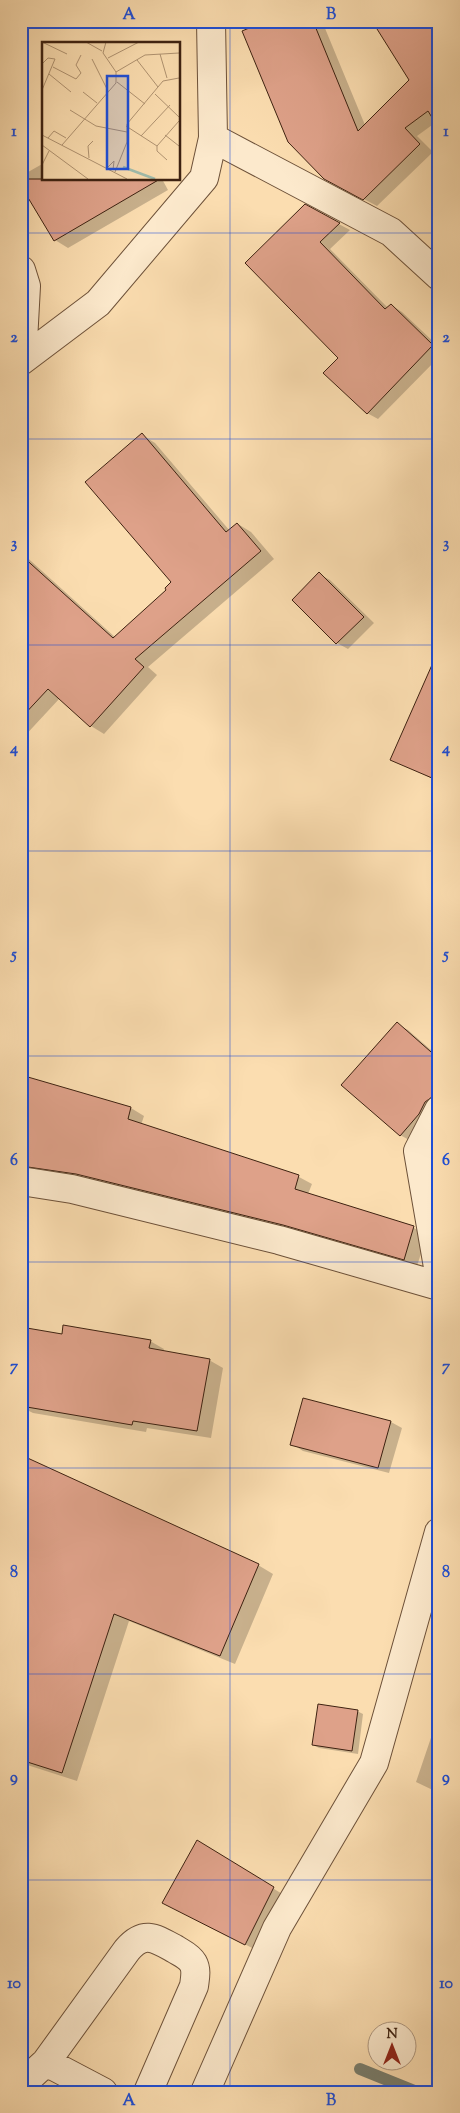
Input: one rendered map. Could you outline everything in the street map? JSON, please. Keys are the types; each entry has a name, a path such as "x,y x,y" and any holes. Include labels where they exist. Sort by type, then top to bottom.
{"street":[{"path":"22,360 98,303 204,178 213,138 211,21"},
{"path":"213,138 392,232 439,276"},
{"path":"21,270 26,286 22,360"},
{"path":"439,1110 428,1158 439,1274"},
{"path":"21,1181 72,1188 279,1240 439,1286"},
{"path":"205,2092 277,1928 374,1763 439,1532"},
{"path":"21,2085 46,2062 136,1940 156,1938 188,1956 193,1963 195,1974 194,1986 148,2092"},
{"path":"46,2062 103,2092"}],"building":[{"path":"266,21 313,21 358,131 409,80 372,21 439,21 439,129 428,111 405,128 420,144 363,200 324,179 288,142 242,31"},
{"path":"21,179 158,180 54,241 21,186"},
{"path":"305,204 340,223 320,242 385,309 391,304 433,345 367,414 323,373 338,358 245,263"},
{"path":"142,433 226,532 237,523 261,551 135,659 144,667 90,727 48,689 21,718 21,555 113,638 166,590 165,588 171,582 85,482"},
{"path":"319,572 364,617 336,644 292,600"},
{"path":"439,649 439,781 390,760"},
{"path":"397,1022 439,1059 439,1092 425,1102 419,1114 400,1136 341,1085"},
{"path":"21,1075 131,1107 128,1119 299,1175 295,1189 414,1226 404,1260 283,1225 76,1174 21,1166"},
{"path":"63,1325 151,1340 149,1348 210,1359 197,1431 133,1421 132,1425 21,1406 21,1327 62,1334"},
{"path":"303,1398 391,1421 378,1468 290,1445"},
{"path":"21,1455 259,1564 220,1656 114,1614 62,1773 21,1760"},
{"path":"318,1704 358,1710 352,1751 312,1745"},
{"path":"197,1840 274,1887 245,1945 162,1903"}],"waterway":[{"path":"360,2069 417,2092"}]}
